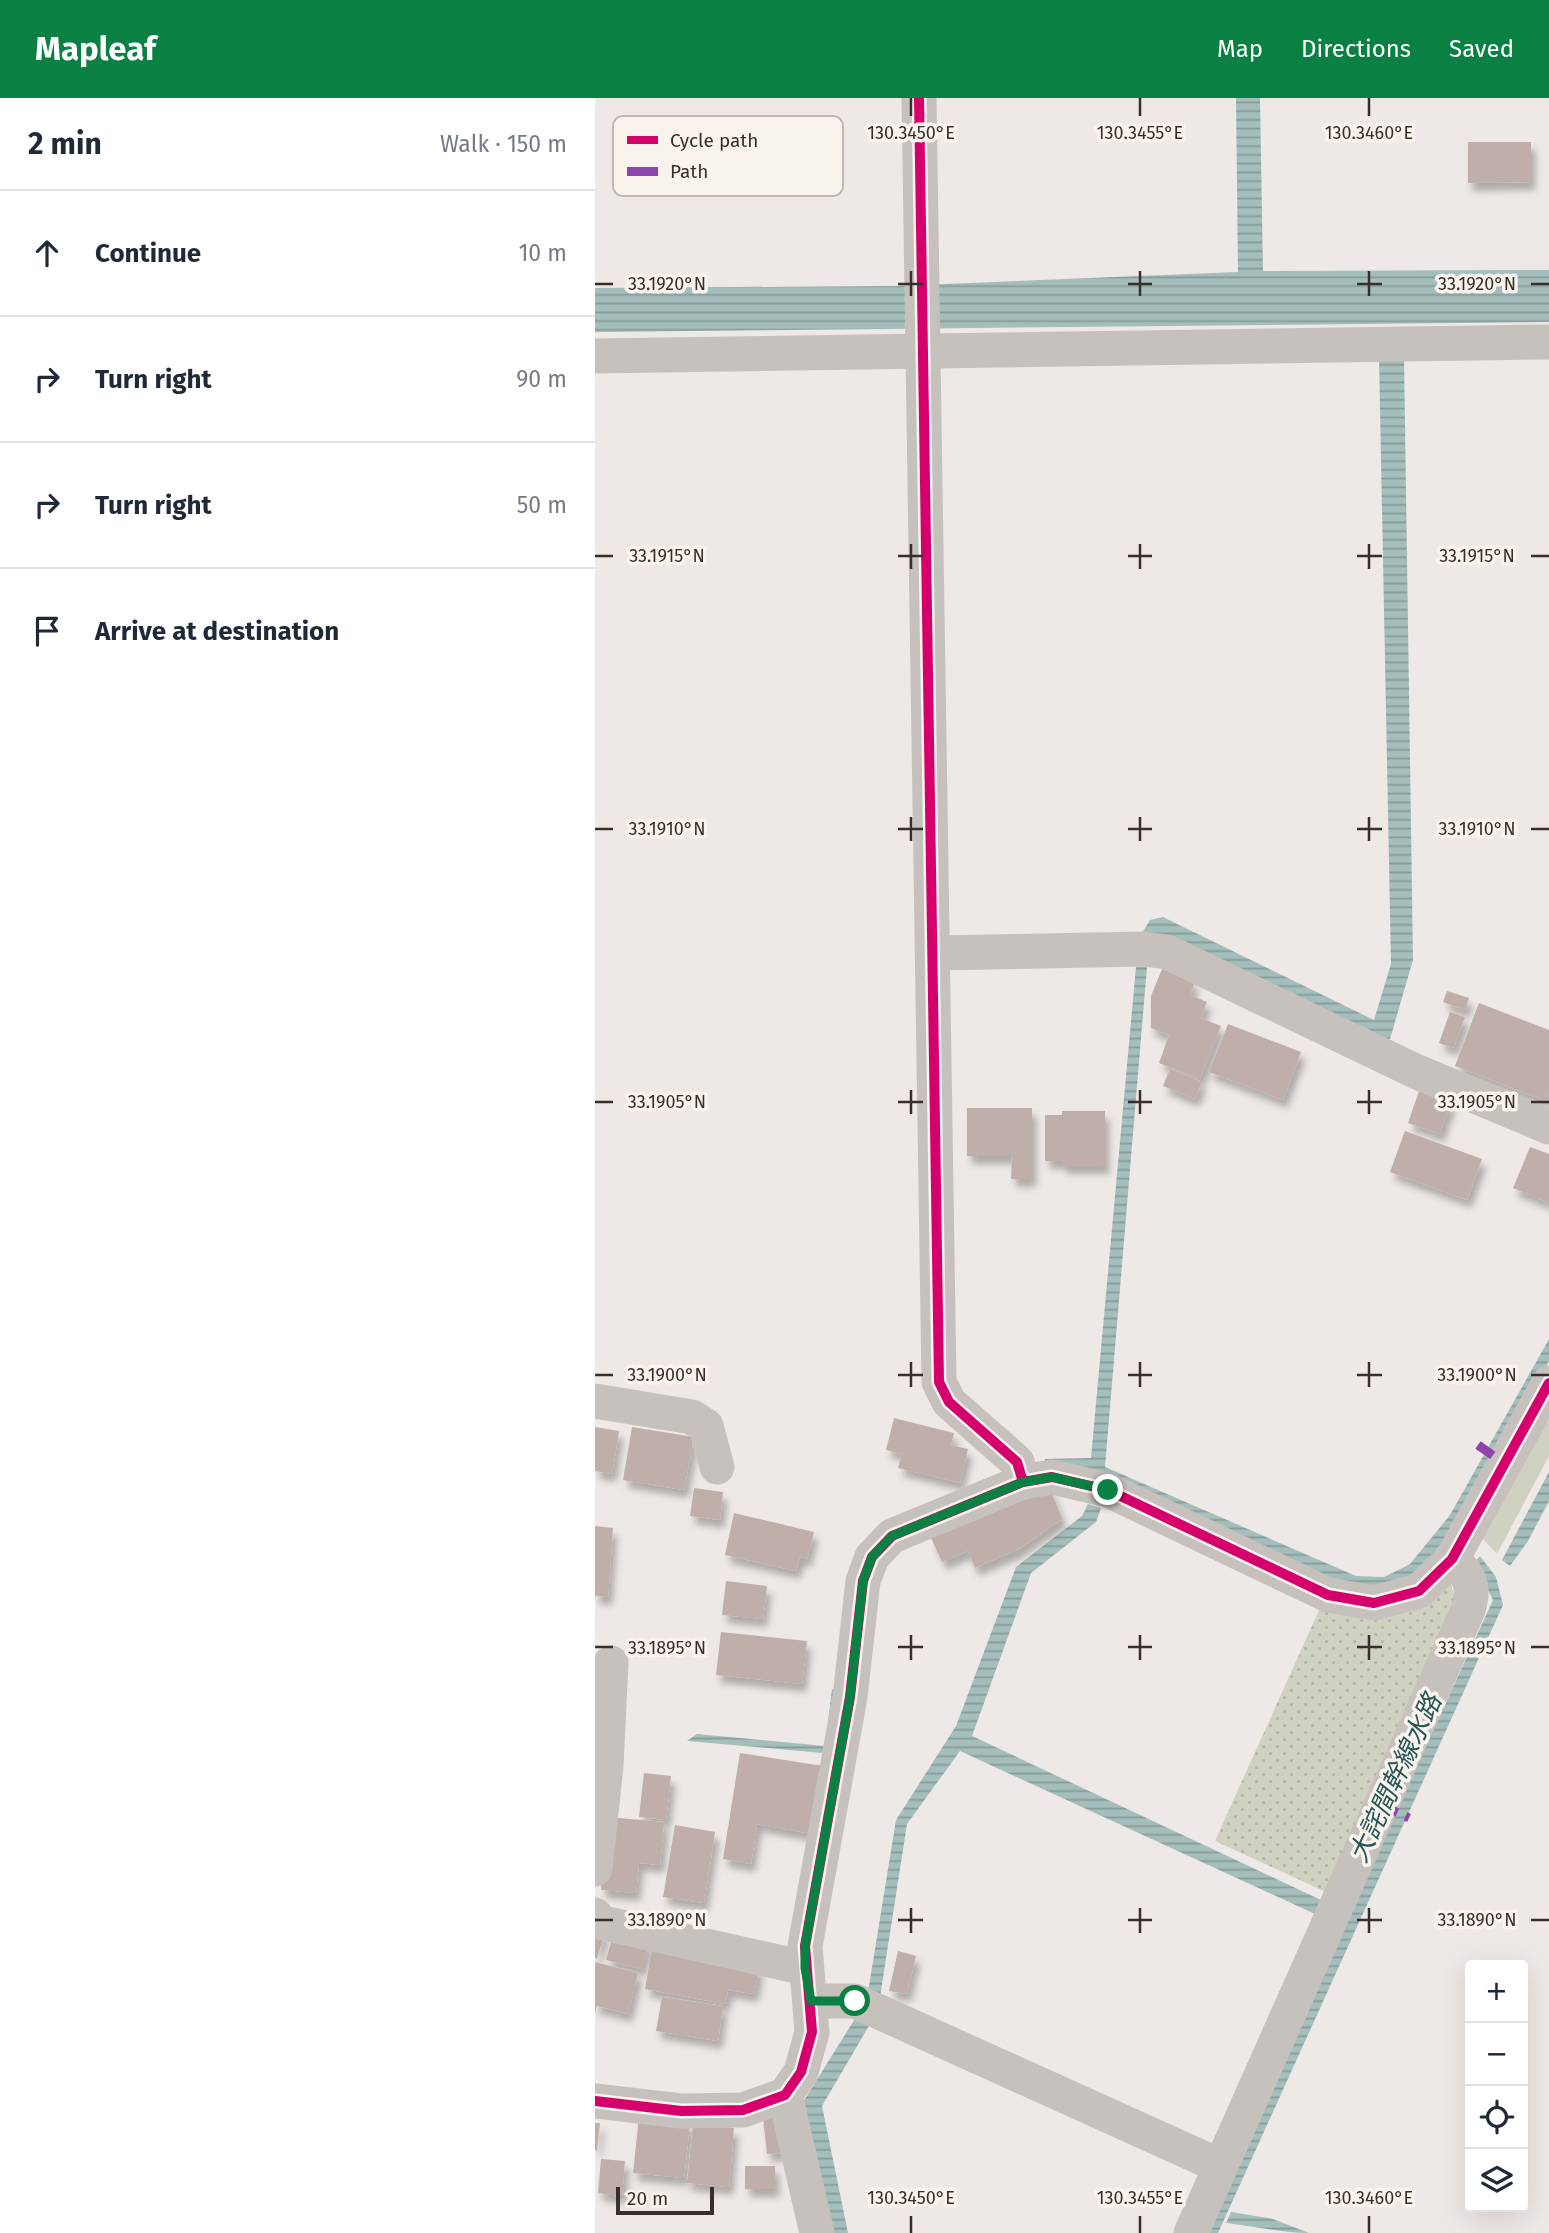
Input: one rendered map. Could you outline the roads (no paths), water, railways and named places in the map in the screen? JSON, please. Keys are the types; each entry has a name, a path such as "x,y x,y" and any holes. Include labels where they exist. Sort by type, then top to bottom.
{"street":[{"path":"919,98 940,1382 949,1402 1017,1462 1023,1482"},
{"path":"595,356 923,346 1549,342"},
{"path":"935,953 1144,949 1167,952 1415,1071 1549,1128"},
{"path":"595,2101 681,2111 743,2110 785,2095 800,2073 812,2032 805,1946 850,1697 863,1581 872,1557 892,1536 1023,1482 1052,1477 1108,1490 1328,1595 1374,1603 1419,1591 1452,1559 1549,1383"},
{"path":"595,1401 692,1417 706,1426 717,1467"},
{"path":"1191,2233 1468,1610 1474,1589 1468,1573 1452,1559"},
{"path":"595,1869 606,1766 611,1663"},
{"path":"595,1915 599,1922 808,1984 855,2001 1220,2166"},
{"path":"785,2095 817,2233"}],"water":[{"path":"1236,98 1260,98 1263,271 1549,270 1549,322 595,332 595,288 894,286 1238,272"},
{"path":"1379,357 1404,357 1413,960 1390,1039 1378,1041 1142,933 1150,920 1163,917 1374,1020 1391,964"},
{"path":"1136,967 1147,967 1105,1467 1356,1576 1384,1577 1410,1564 1450,1515 1549,1339 1549,1361 1456,1526 1417,1573 1389,1585 1347,1585 1045,1465 1045,1459 1091,1458"},
{"path":"1549,1472 1549,1501 1528,1541 1510,1566 1502,1560"},
{"path":"1088,1504 1101,1508 1096,1522 1031,1573 972,1736 1321,1900 1315,1914 960,1751 907,1824 880,1997 868,1992 896,1820 956,1726 1016,1567 1082,1516"},
{"path":"1480,1556 1496,1577 1503,1605 1218,2233 1203,2233 1493,1600 1474,1563"},
{"path":"832,1689 840,1691 825,1745"},
{"path":"697,1734 825,1746 823,1753 687,1741"},
{"path":"856,2017 870,2024 822,2106 848,2233 832,2233 803,2102"},
{"path":"1231,2212 1273,2219 1309,2233 1226,2223"}],"water label":[{"name":"大詫間幹線水路","path":"1395,1778"}]}
